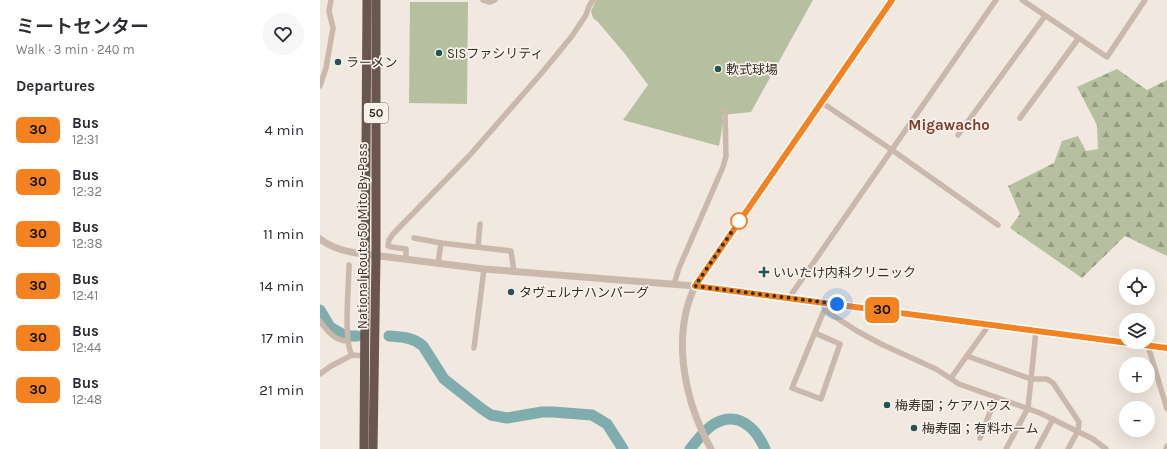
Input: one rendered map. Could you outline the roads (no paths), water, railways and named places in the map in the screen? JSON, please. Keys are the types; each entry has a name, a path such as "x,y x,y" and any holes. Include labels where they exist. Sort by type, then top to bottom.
{"highway":[{"name":"National Route 50 Mito By-Pass","path":"364,449 364,254 367,0"},
{"name":"National Route 50 Mito By-Pass","path":"373,449 376,255 376,0"}],"street":[{"path":"320,86 326,68 334,28 329,11 331,0"},
{"path":"483,0 490,2 495,0"},
{"path":"406,259 406,249 391,248 388,246 389,240 393,234 469,156 540,75 572,36 586,15 593,0"},
{"path":"710,446 696,418 686,382 683,344 685,314 695,286 892,0"},
{"path":"790,298 996,0"},
{"path":"1022,0 1106,57 1145,0"},
{"path":"958,135 1045,16"},
{"path":"1020,118 1078,38"},
{"path":"821,102 998,225"},
{"path":"674,284 679,268 723,167 726,156 725,111"},
{"path":"478,247 480,224"},
{"path":"414,238 441,243 511,251 514,272"},
{"path":"320,239 345,252 484,270 695,286 790,298 824,305 1119,342"},
{"path":"438,264 441,243"},
{"path":"349,265 347,341 349,351 352,355"},
{"path":"474,348 484,270"},
{"path":"814,333 840,344 821,399 792,388 824,305"},
{"path":"824,305 826,311 856,331 936,369 959,384 1028,408 1053,419 1093,439 1106,449"},
{"path":"320,320 325,329 333,336 342,341 347,341"},
{"path":"951,378 989,325"},
{"path":"1006,449 1028,408 1036,331"},
{"path":"1155,347 1167,348"},
{"path":"1149,349 1167,409"},
{"path":"320,374 331,366 352,355 364,356"},
{"path":"968,356 1031,379 1047,379 1053,383 1079,422 1078,431 1068,449"},
{"path":"980,438 996,397"},
{"path":"1037,449 1053,419"}],"waterway":[{"path":"320,310 330,327 344,335"},
{"path":"349,336 357,336"},
{"path":"389,336 407,338 423,346 444,379 491,415 507,418 542,412 592,415 607,424 623,449"},
{"path":"690,449 711,426 723,420 731,419 745,423 751,428 757,434 765,449"}],"place":[{"name":"SISファシリティ","path":"439,53"},
{"name":"ラーメン","path":"338,62"},
{"name":"軟式球場","path":"718,69"},
{"name":"いいたけ内科クリニック","path":"764,272"},
{"name":"タヴェルナハンバーグ","path":"511,292"},
{"name":"梅寿園；ケアハウス","path":"887,405"},
{"name":"梅寿園；有料ホーム","path":"914,428"}],"district":[{"name":"Migawacho","path":"949,125"}]}
